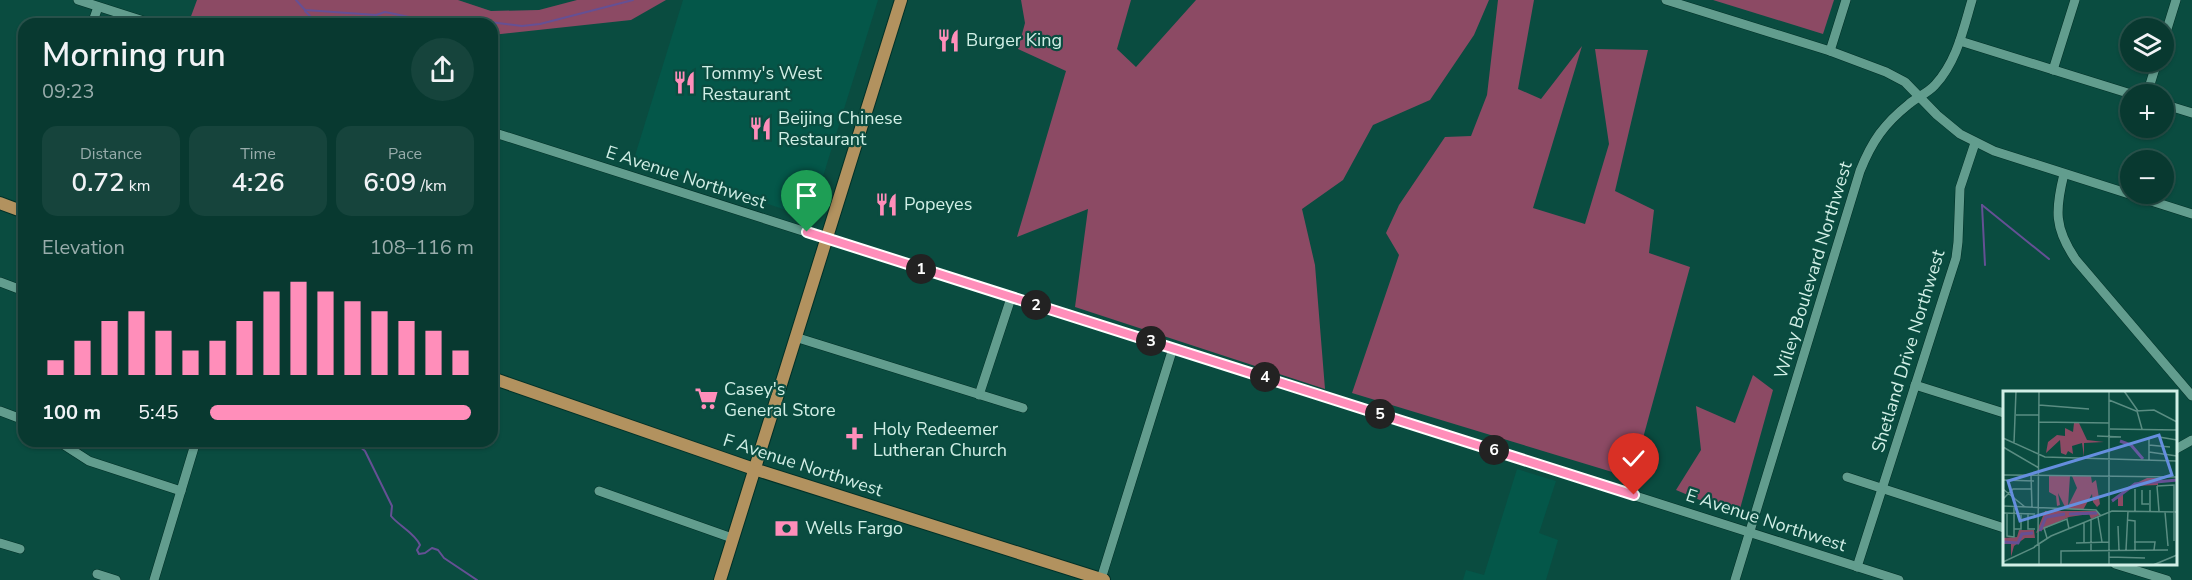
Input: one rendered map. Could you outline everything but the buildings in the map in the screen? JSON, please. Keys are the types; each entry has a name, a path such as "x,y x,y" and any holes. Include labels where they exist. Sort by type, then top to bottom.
{"main road":[{"path":"720,580 901,0"},
{"path":"0,203 18,206"},
{"name":"F Avenue Northwest","path":"498,380 754,469 1103,580"}],"street":[{"path":"78,0 134,18"},
{"path":"1666,0 1830,51 1886,72 1905,82 1948,124 1975,143 1994,151 2192,214"},
{"path":"1830,51 1846,0"},
{"name":"Wiley Boulevard Northwest","path":"1735,580 1863,163 1881,129 1933,87 1944,74 1954,59 1972,0"},
{"path":"2053,70 2075,0"},
{"path":"2170,18 2176,0"},
{"path":"94,18 98,7"},
{"path":"1960,40 2120,91"},
{"path":"2174,108 2192,114"},
{"name":"E Avenue Northwest","path":"498,134 1899,580"},
{"name":"Shetland Drive Northwest","path":"1857,567 1956,258 1960,188 1975,143"},
{"path":"2064,174 2057,200 2059,229 2064,243 2192,396"},
{"path":"0,282 18,289"},
{"path":"979,394 1011,297"},
{"path":"795,337 1023,408"},
{"path":"1103,580 1173,348"},
{"path":"1915,385 2003,413"},
{"path":"0,411 18,418"},
{"path":"2177,448 2192,440"},
{"path":"67,447 89,461 181,491"},
{"path":"154,580 194,447"},
{"path":"1846,477 2003,528"},
{"path":"599,491 732,538"},
{"path":"0,543 20,549"},
{"path":"2118,565 2167,580"},
{"path":"97,574 116,580"}],"shaded area":[{"path":"197,0 458,0 491,11 539,10 577,0 666,0 631,20 498,34 498,18 190,18"},
{"path":"683,0 878,0 810,218 634,159"},
{"path":"1021,0 1131,0 1117,49 1136,67 1196,0 1489,0 1474,35 1430,100 1373,125 1343,180 1302,209 1315,265 1325,389 1075,307 1088,209 1017,237 1066,71 1018,49 1025,23"},
{"path":"1498,0 1534,0 1518,89 1541,99 1582,46 1533,208 1585,224 1609,144 1595,49 1648,50 1615,191 1654,210 1649,253 1690,267 1632,478 1352,393 1399,255 1386,233 1399,205 1445,137 1471,136 1487,95"},
{"path":"1713,0 1834,0 1823,34"},
{"path":"1753,375 1773,390 1738,516 1676,490 1701,450 1696,406 1735,423"},
{"path":"1517,469 1556,481 1539,533 1558,540 1546,580 1463,580 1466,570 1484,575"}],"waterway":[{"path":"296,0 305,10 376,15 385,12 414,18"},
{"path":"498,23 522,26 540,24 633,0"},
{"path":"305,11 310,18"},
{"path":"1982,205 2049,259"},
{"path":"1982,205 1985,265"},
{"path":"360,447 365,451 392,506 391,516 418,541 419,554 432,548 438,550 444,558 477,580"}],"place":[{"name":"Burger King","path":"948,40"},
{"name":"Tommy's West Restaurant","path":"684,83"},
{"name":"Beijing Chinese Restaurant","path":"760,128"},
{"name":"Popeyes","path":"886,204"},
{"name":"Casey's General Store","path":"706,399"},
{"name":"Holy Redeemer Lutheran Church","path":"855,439"},
{"name":"Wells Fargo","path":"787,528"}],"route":[{"path":"807,232 1634,495"}]}
